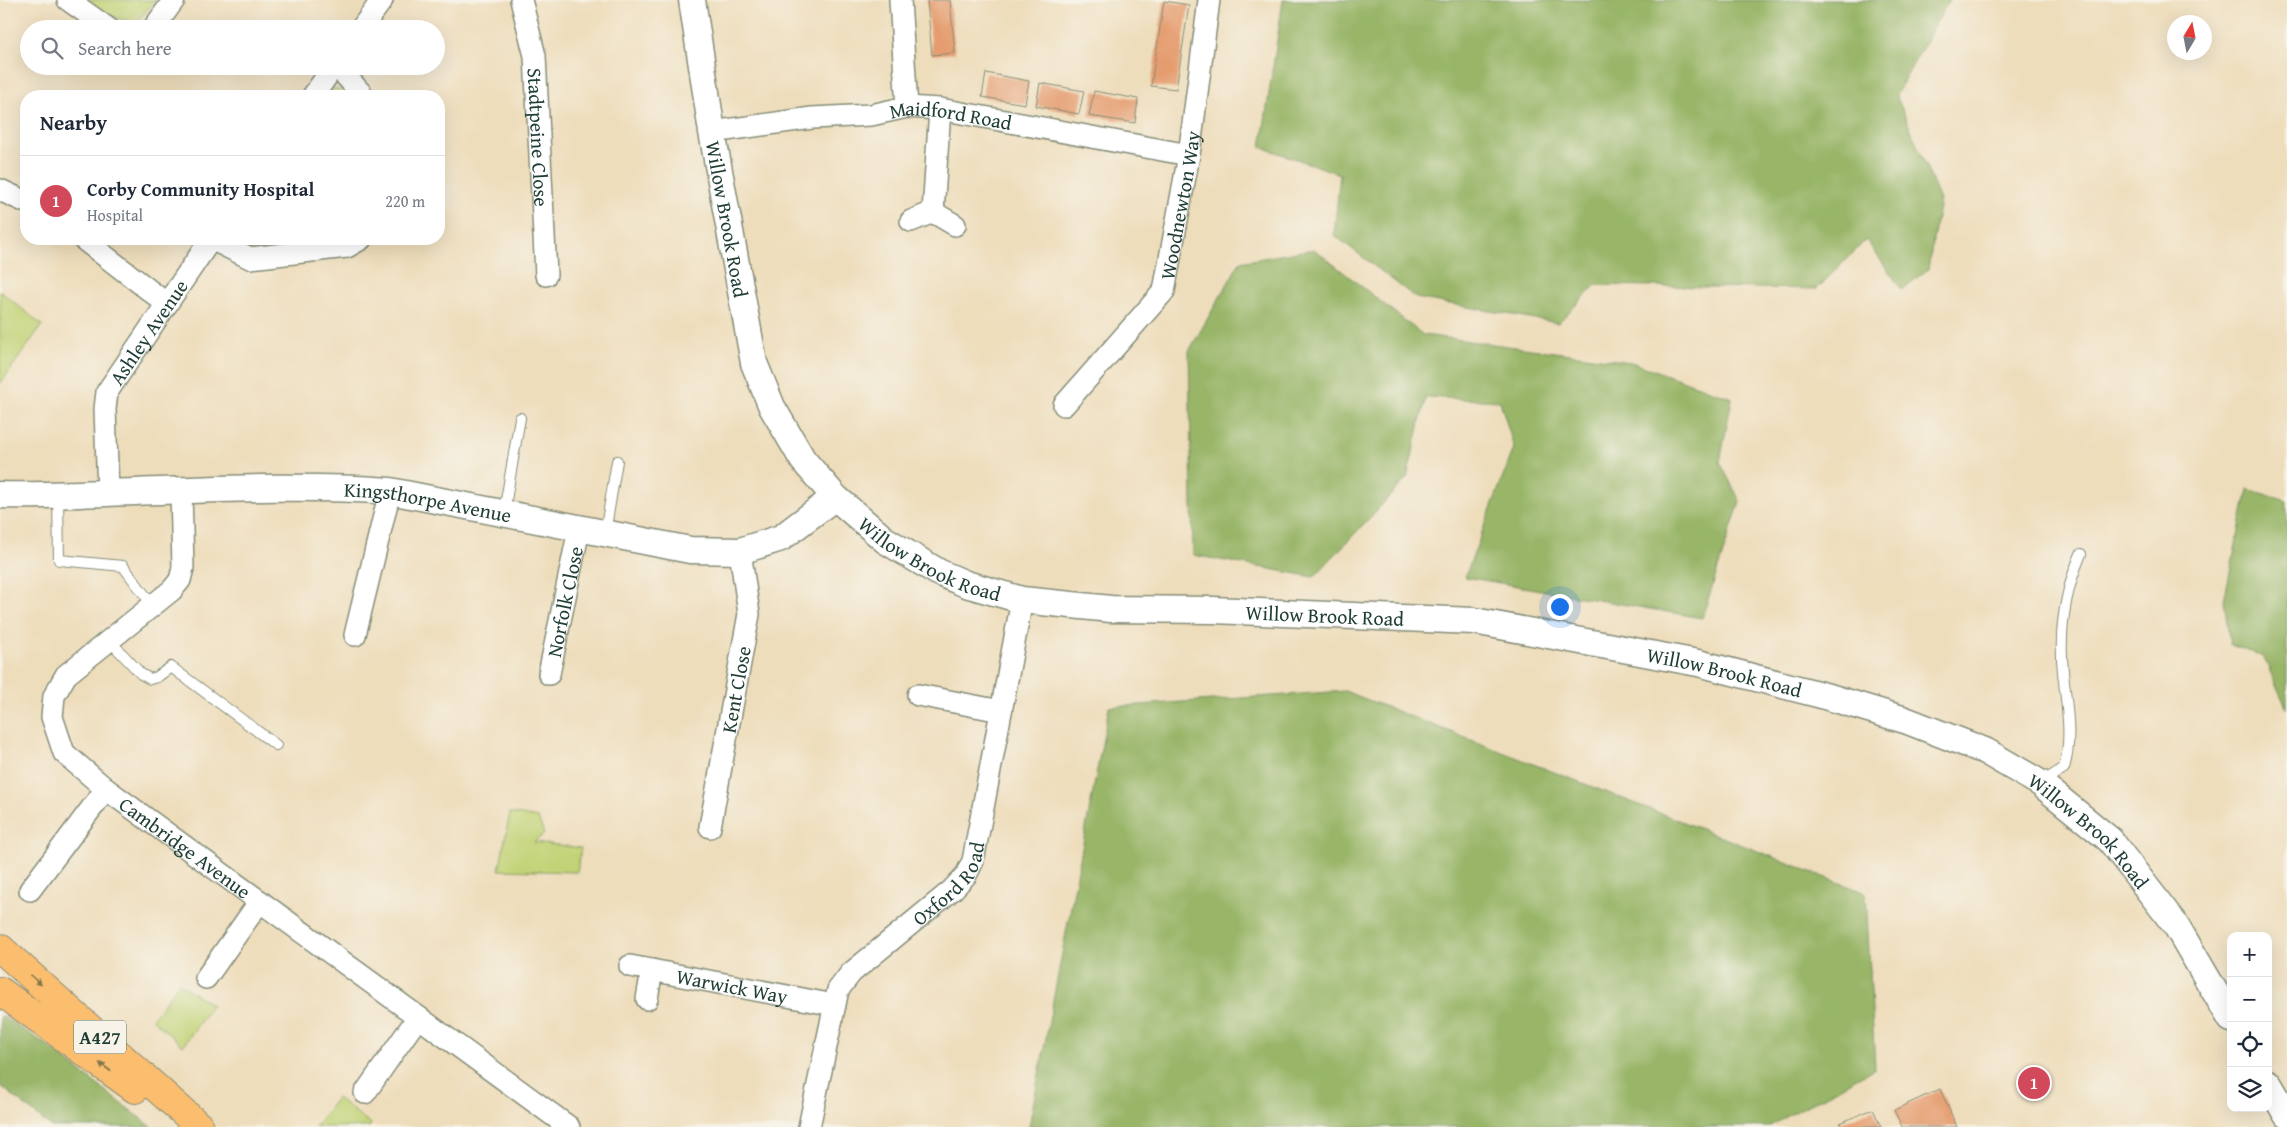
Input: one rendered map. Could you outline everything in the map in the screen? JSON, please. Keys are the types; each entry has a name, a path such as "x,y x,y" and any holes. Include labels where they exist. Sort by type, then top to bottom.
{"highway":[{"name":"A427","path":"0,948 200,1127"},
{"name":"A427","path":"0,991 187,1127"}],"street":[{"path":"68,0 96,20"},
{"path":"160,20 174,0"},
{"path":"368,20 382,0"},
{"name":"Stadtpeine Close","path":"521,0 535,56 546,275"},
{"name":"Willow Brook Road","path":"692,0 712,132 754,363 772,408 790,439 835,497 885,540 912,558 966,584 1022,600 1111,609 1212,610 1474,621 1698,663 1829,697 1905,720 1985,750 2040,783 2110,840 2177,927 2227,1011"},
{"path":"900,0 907,107"},
{"name":"Woodnewton Way","path":"1064,405 1164,291 1189,155 1209,0"},
{"path":"318,90 329,75"},
{"path":"344,75 358,90"},
{"name":"Maidford Road","path":"712,132 812,118 871,115 907,107 940,109 1189,155"},
{"path":"933,212 940,109"},
{"path":"0,190 20,199"},
{"path":"912,221 933,212"},
{"path":"933,212 955,225"},
{"path":"91,245 167,304"},
{"name":"Ashley Avenue","path":"108,493 106,392 207,245"},
{"path":"223,245 250,258 347,247 350,245"},
{"name":"Kingsthorpe Avenue","path":"0,495 181,492 252,487 344,488 390,491 690,550 740,551 781,538 835,497"},
{"path":"355,635 390,491"},
{"name":"Cambridge Avenue","path":"181,492 183,568 180,580 153,606 66,675 54,696 52,716 64,753 106,789 569,1127"},
{"name":"Norfolk Close","path":"549,674 579,529"},
{"name":"Kent Close","path":"710,827 748,614 740,551"},
{"name":"Oxford Road","path":"810,1127 838,990 851,973 952,890 966,875 973,861 1022,600"},
{"path":"918,695 1000,711"},
{"path":"30,890 106,789"},
{"path":"206,978 260,901"},
{"name":"Warwick Way","path":"630,966 834,1005"},
{"path":"647,999 652,970"},
{"path":"365,1093 418,1017"},
{"path":"2272,1090 2287,1115"}],"lane":[{"path":"504,514 520,418"},
{"path":"605,534 617,461"},
{"path":"58,495 59,560 123,566 153,606"},
{"path":"2040,783 2064,768 2067,756 2067,703 2063,670 2064,610 2072,578 2081,554"},
{"path":"109,640 141,674 150,679 157,677 171,667 276,745"}],"green space":[{"path":"84,0 156,0 139,20 125,20 103,14"},
{"path":"1283,0 1949,0 1896,95 1940,200 1928,269 1902,290 1866,240 1817,289 1596,285 1558,323 1416,298 1334,235 1340,174 1261,147"},
{"path":"247,245 282,245 252,248"},
{"path":"1314,249 1423,335 1631,362 1732,398 1720,462 1740,501 1702,618 1465,577 1514,448 1500,401 1426,397 1407,478 1314,577 1193,555 1189,351 1240,262"},
{"path":"0,291 42,325 0,384"},
{"path":"2248,489 2287,501 2287,709 2263,656 2230,645 2224,600"},
{"path":"1345,691 1866,893 1875,1068 1768,1127 1029,1127 1109,707"},
{"path":"510,813 538,818 544,834 534,842 581,848 577,872 499,870"},
{"path":"179,983 212,1005 183,1046 152,1019"},
{"path":"0,1015 37,1038 152,1127 51,1127 0,1085"},
{"path":"337,1098 371,1124 369,1127 315,1127"}],"building":[{"path":"927,0 950,0 955,53 932,55"},
{"path":"1164,1 1189,5 1176,89 1151,86"},
{"path":"986,73 1029,81 1025,104 982,97"},
{"path":"1040,83 1084,91 1079,114 1036,106"},
{"path":"1094,91 1138,99 1135,123 1089,116"},
{"path":"1940,1089 1957,1127 1902,1127 1894,1110"},
{"path":"1873,1109 1881,1127 1842,1127 1840,1123"}],"place":[{"name":"Corby Community Hospital","path":"2034,1083"}]}
